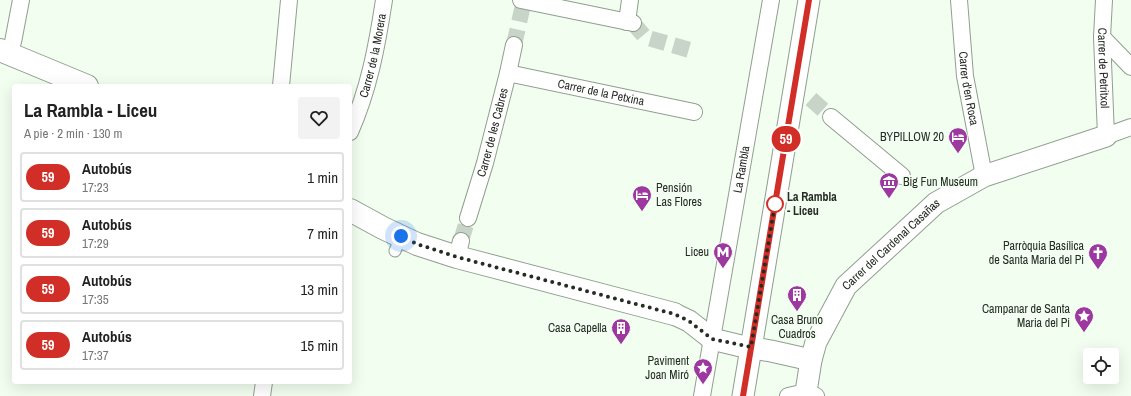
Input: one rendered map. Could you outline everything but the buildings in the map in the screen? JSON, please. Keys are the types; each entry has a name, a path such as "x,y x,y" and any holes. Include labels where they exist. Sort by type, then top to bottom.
{"street":[{"path":"21,0 6,46 83,84"},
{"path":"281,84 289,0"},
{"name":"Carrer de la Morera","path":"352,126 370,76 377,47 384,0"},
{"path":"523,2 630,23 630,0"},
{"name":"La Rambla","path":"702,396 771,0"},
{"path":"743,396 757,349 809,0"},
{"name":"Carrer d'en Roca","path":"959,0 964,76 984,176"},
{"name":"Carrer de Petritxol","path":"1104,0 1102,37 1106,136"},
{"path":"1102,37 1131,67"},
{"name":"Carrer de les Cabres","path":"468,218 485,163 514,45"},
{"name":"Carrer de la Petxina","path":"508,73 694,112"},
{"path":"831,117 902,176"},
{"path":"1106,136 1131,127"},
{"name":"Carrer del Cardenal Casañas","path":"803,395 813,351 846,286 936,203 984,176 1106,136"},
{"path":"352,211 383,228 398,244 417,244 459,249 682,318 712,339 757,349 813,351"},
{"path":"262,396 264,384"}],"tunnel":[{"path":"514,45 523,5"},
{"path":"633,23 645,37 693,51"},
{"path":"811,99 831,117"},
{"path":"461,241 468,218"}],"bus line":[{"name":"59","path":"743,396 809,0"}],"place":[{"name":"BYPILLOW 20","path":"958,154"},
{"name":"Big Fun Museum","path":"889,199"},
{"name":"La Rambla - Liceu","path":"775,204"},
{"name":"Pensión Las Flores","path":"642,212"},
{"name":"Liceu","path":"723,269"},
{"name":"Parròquia Basílica de Santa Maria del Pi","path":"1098,270"},
{"name":"Casa Bruno Cuadros","path":"797,312"},
{"name":"Campanar de Santa Maria del Pi","path":"1084,333"},
{"name":"Casa Capella","path":"621,345"},
{"name":"Paviment Joan Miró","path":"703,385"}],"route":[{"path":"401,236 417,244 457,257 674,314 689,321 712,339 751,347 775,204"}]}
